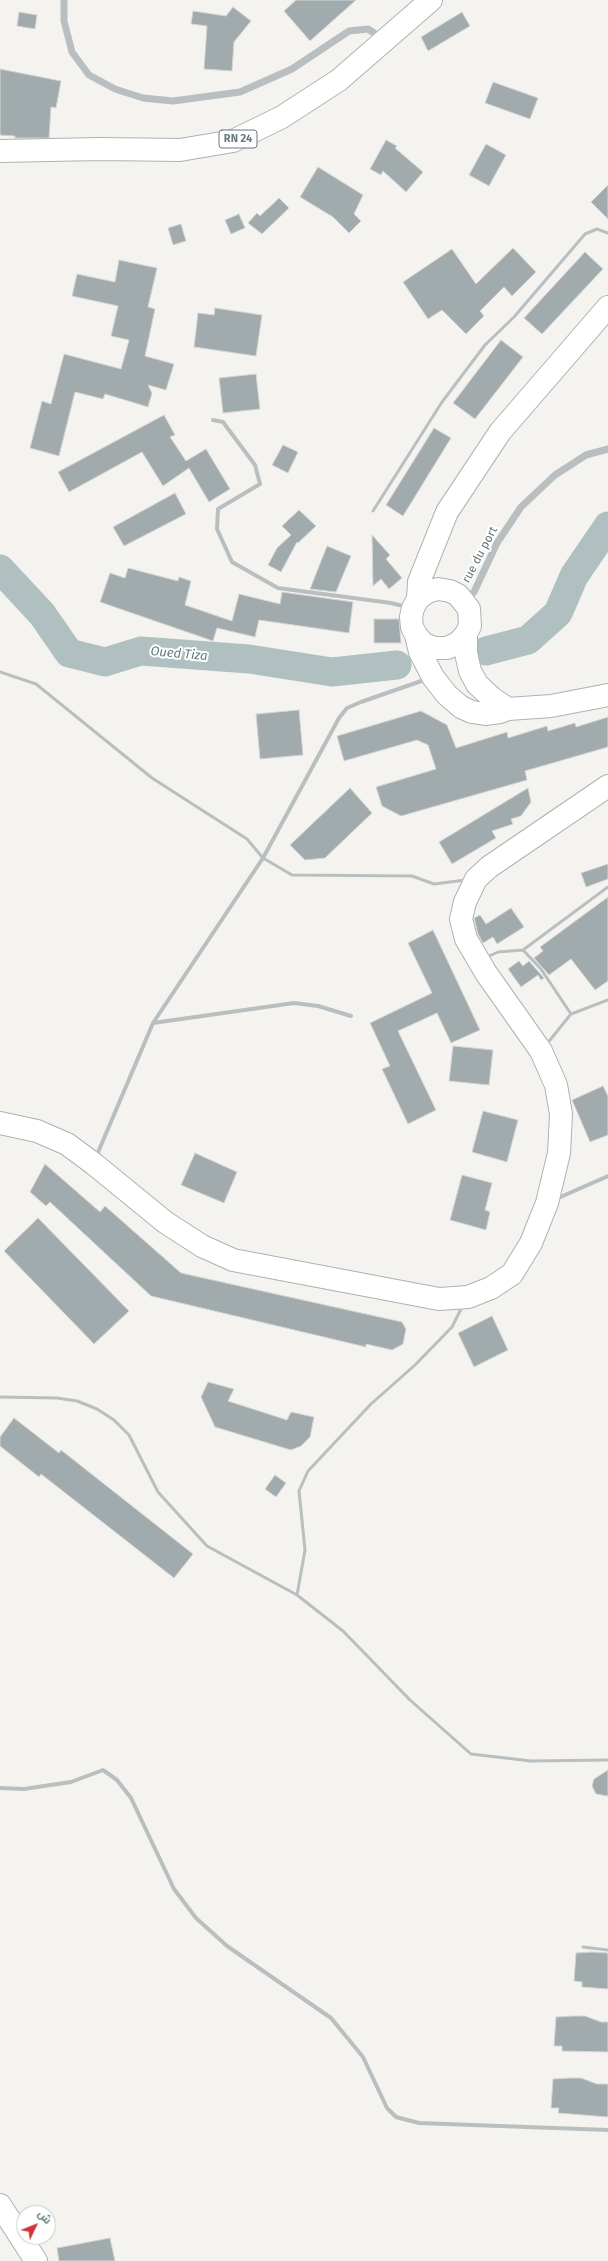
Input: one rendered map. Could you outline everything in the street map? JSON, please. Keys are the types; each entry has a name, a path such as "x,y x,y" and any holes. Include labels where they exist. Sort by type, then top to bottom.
{"main road":[{"name":"RN 24","path":"0,151 100,149 180,150 233,141 282,118 339,80 431,0"},
{"path":"608,307 500,432 447,512 419,582 412,627 416,635 420,652 433,677 447,695 461,707 472,712 485,714 500,712 508,709 550,706 608,695"},
{"path":"430,556 436,576 457,596 470,617 466,634 470,671 477,684 494,700 508,709"},
{"path":"416,604 427,592 438,589 457,596"},
{"path":"416,635 424,644 441,648 458,643 466,634"},
{"path":"0,1123 37,1131 67,1144 166,1222 202,1246 233,1260 440,1299 468,1297 491,1288 512,1274 531,1242 547,1203 559,1153 561,1114 556,1085 541,1051 466,939 461,919 465,902 476,879 489,867 608,786"},
{"path":"0,2205 36,2261"}],"street":[{"path":"64,0 64,22 72,52 89,75 115,89 143,98 173,101 240,92 292,69 355,28 368,29 384,40"},
{"path":"213,420 223,422 255,465 260,484 218,509 217,529 232,562 278,588 391,603 416,604"},
{"name":"rue du port","path":"457,596 474,592 497,543 521,507 555,475 586,455 608,449"},
{"path":"94,1164 153,1023 263,858 339,718 347,708 433,677"},
{"path":"153,1023 294,1003 318,1006 351,1016"},
{"path":"547,1203 608,1176"},
{"path":"0,1788 24,1789 71,1782 103,1770 117,1780 131,1798 174,1889 196,1918 228,1946 331,2018 363,2057 387,2108 396,2117 419,2123 608,2130"}],"lane":[{"path":"373,511 442,402 484,345 514,317 585,234 597,229 608,233"},
{"path":"0,672 36,684 152,778 247,839 263,858 292,875 412,876 434,884 476,879"},
{"path":"479,960 498,952 523,950 608,887"},
{"path":"523,950 541,969 570,1014"},
{"path":"541,1051 570,1014 608,1000"},
{"path":"297,1595 305,1550 299,1491 308,1471 371,1404 415,1365 452,1327 468,1297"},
{"path":"0,1397 57,1398 77,1401 97,1409 114,1420 129,1435 158,1492 207,1546 297,1595 344,1631 410,1700 471,1754 531,1761 608,1760"},
{"path":"583,1947 608,1950"}],"building":[{"path":"296,0 356,0 310,41 284,11"},
{"path":"233,7 251,21 234,42 232,71 204,69 207,26 191,24 193,11 226,16"},
{"path":"19,12 37,15 35,29 17,26"},
{"path":"462,12 470,26 428,51 421,37"},
{"path":"0,69 61,81 56,108 51,107 49,138 15,138 15,136 0,135"},
{"path":"493,82 538,98 530,119 485,103"},
{"path":"386,140 397,146 395,148 423,172 406,192 383,171 381,175 370,169"},
{"path":"486,144 506,155 489,186 469,175"},
{"path":"318,167 363,195 354,214 361,221 349,233 333,217 300,197"},
{"path":"608,185 608,219 591,202"},
{"path":"279,198 289,208 262,234 248,223 257,213 260,216"},
{"path":"239,214 245,228 231,234 225,220"},
{"path":"181,224 186,241 173,245 168,228"},
{"path":"513,248 536,272 512,296 504,287 480,311 484,316 466,334 442,310 428,319 403,282 452,249 476,284"},
{"path":"585,252 603,269 542,334 524,318"},
{"path":"119,260 157,268 148,307 155,309 145,356 174,364 166,390 148,385 152,393 148,407 105,394 103,399 75,392 59,456 30,448 42,401 51,404 64,354 121,369 129,340 111,336 118,306 72,296 77,274 115,282"},
{"path":"215,308 262,315 256,356 194,347 198,313 214,315"},
{"path":"501,340 523,357 475,419 453,403"},
{"path":"256,374 260,409 223,413 219,378"},
{"path":"164,415 175,435 170,437 186,461 206,449 230,489 209,502 189,468 163,486 142,452 69,492 58,472"},
{"path":"434,428 451,438 403,516 386,505"},
{"path":"283,445 298,452 288,473 272,465"},
{"path":"175,493 186,514 124,546 113,527"},
{"path":"299,510 316,526 298,543 297,542 281,572 268,565 277,548 291,535 282,526"},
{"path":"372,535 390,555 386,559 402,578 389,589 381,579 373,586"},
{"path":"327,546 351,556 336,592 310,589"},
{"path":"128,568 178,581 179,577 191,581 185,605 232,621 239,594 280,604 282,592 353,602 349,633 259,620 255,637 217,628 213,641 100,602 110,573 125,578"},
{"path":"374,619 399,619 401,643 374,643"},
{"path":"299,710 303,755 260,759 256,714"},
{"path":"421,711 447,725 456,748 507,732 508,738 547,726 548,731 575,723 576,727 608,717 608,747 525,771 527,780 401,816 382,806 376,787 436,769 428,745 417,740 344,761 337,736"},
{"path":"350,788 372,813 325,858 305,860 290,845"},
{"path":"528,788 531,802 521,816 511,819 513,824 492,831 496,838 452,864 439,842"},
{"path":"608,864 608,879 586,887 581,873"},
{"path":"608,897 608,981 595,990 571,959 549,975 534,958 543,951 540,947"},
{"path":"511,908 524,927 497,944 493,937 483,943 478,934 474,918 480,915 486,924"},
{"path":"433,930 480,1030 451,1043 437,1013 398,1031 436,1110 408,1124 382,1069 390,1066 370,1023 432,993 408,943"},
{"path":"519,961 523,966 529,961 544,978 541,980 538,975 521,987 508,969"},
{"path":"453,1046 493,1050 489,1085 449,1081"},
{"path":"603,1086 608,1096 608,1135 590,1142 572,1100"},
{"path":"483,1111 518,1120 507,1162 472,1152"},
{"path":"195,1153 237,1172 224,1203 181,1185"},
{"path":"45,1164 100,1212 105,1206 181,1273 402,1322 406,1329 403,1344 392,1350 366,1344 366,1347 151,1296 50,1202 46,1206 30,1192"},
{"path":"462,1175 492,1183 485,1210 490,1212 486,1230 450,1220"},
{"path":"38,1218 129,1311 94,1344 4,1251"},
{"path":"492,1316 508,1350 474,1367 458,1333"},
{"path":"208,1382 234,1389 228,1401 287,1420 291,1412 314,1417 310,1437 301,1446 291,1450 215,1427 201,1397"},
{"path":"14,1418 59,1453 61,1450 193,1554 174,1578 41,1474 39,1477 0,1446 0,1437"},
{"path":"275,1475 286,1483 276,1497 265,1489"},
{"path":"608,1770 608,1796 596,1794 592,1786 594,1779"},
{"path":"576,1953 608,1953 608,1989 582,1987 582,1982 574,1981"},
{"path":"585,2016 601,2022 608,2022 608,2052 562,2051 562,2046 554,2046 556,2017"},
{"path":"581,2078 597,2084 608,2084 608,2117 558,2113 559,2108 551,2108 553,2079"},
{"path":"110,2238 115,2261 59,2261 57,2248"}],"waterway":[{"path":"486,651 528,640 558,613 574,576 608,526"},
{"name":"Oued Tiza","path":"0,569 42,614 69,653 105,662 141,651 249,659 332,672 397,665"}]}
